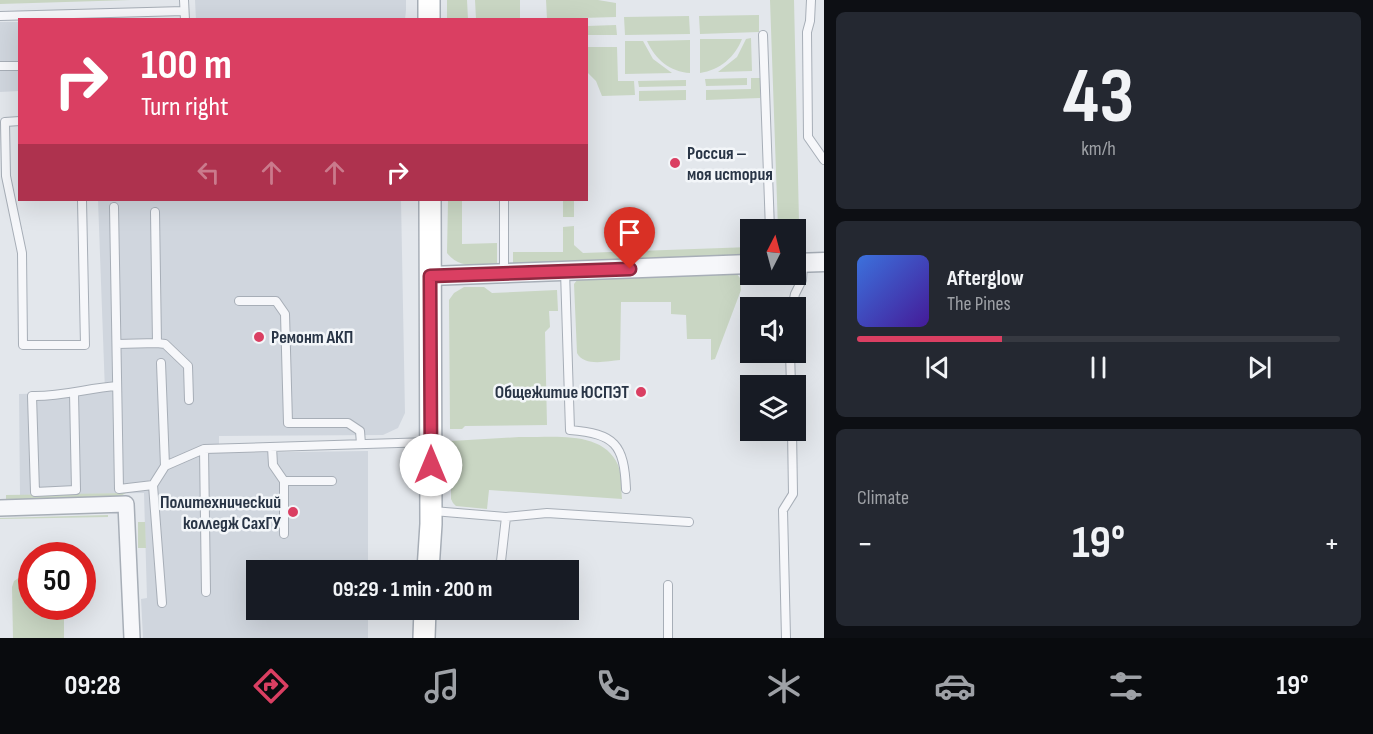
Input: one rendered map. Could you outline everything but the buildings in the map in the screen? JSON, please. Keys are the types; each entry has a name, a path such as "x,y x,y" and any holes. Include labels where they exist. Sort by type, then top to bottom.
{"main road":[{"path":"429,0 429,18"},
{"path":"429,560 431,511 430,201"},
{"path":"424,638 425,620"}],"street":[{"path":"806,262 824,262"},
{"path":"430,276 740,264"},
{"path":"0,508 126,504 132,638"}],"lane":[{"path":"0,16 185,15 184,0"},
{"path":"811,0 807,32 808,137 824,160"},
{"path":"763,35 770,219"},
{"path":"0,66 18,66"},
{"path":"18,121 5,122 6,176 22,253 23,345 85,345 82,201"},
{"path":"504,201 504,273"},
{"path":"114,207 119,489 153,485"},
{"path":"155,212 157,343"},
{"path":"565,271 570,430 596,433 616,445 625,465 626,489"},
{"path":"239,301 276,301 285,314 288,423 348,423 360,431 361,444"},
{"path":"117,344 165,344 188,366 189,400"},
{"path":"161,363 165,466"},
{"path":"74,393 76,490 34,492 32,396 74,393 93,388 117,386"},
{"path":"786,638 783,510 793,494 792,441"},
{"path":"162,603 153,485 165,466 204,449 431,442"},
{"path":"272,447 273,465 284,481 284,534"},
{"path":"204,449 206,592"},
{"path":"284,481 332,481"},
{"path":"431,511 506,517 547,513 689,522"},
{"path":"501,560 506,517"},
{"path":"668,585 668,638"}],"shaded area":[{"path":"195,0 406,0 405,18 196,18"},
{"path":"0,22 18,22 18,91 0,92"},
{"path":"98,201 401,201 405,413 398,428 383,435 219,436 219,453 368,451 368,560 246,560 246,620 368,620 368,638 143,638 141,599 147,598 144,493 20,495 19,394 105,392"}],"green space":[{"path":"0,0 131,0 0,4"},
{"path":"447,0 467,0 468,18 447,18"},
{"path":"475,0 520,0 520,18 476,18"},
{"path":"546,0 598,0 616,3 616,17 547,18"},
{"path":"770,0 794,0 799,219 778,219"},
{"path":"759,15 759,32 700,34 699,16"},
{"path":"689,16 690,34 625,35 624,17"},
{"path":"616,25 617,35 588,35 588,26"},
{"path":"751,38 752,71 718,72 737,57 746,39"},
{"path":"700,39 742,39 726,62 700,73"},
{"path":"690,40 690,73 676,70 664,63 647,41"},
{"path":"625,41 643,41 653,59 672,73 625,74"},
{"path":"588,47 617,47 618,81 634,81 635,95 602,96 596,81 588,73"},
{"path":"747,78 747,85 706,86 705,79"},
{"path":"751,78 760,78 760,98 706,100 706,90 751,89"},
{"path":"686,80 686,86 639,87 638,81"},
{"path":"686,90 686,100 639,101 639,91"},
{"path":"448,201 462,201 462,244 497,243 497,265 463,264 447,253"},
{"path":"563,201 574,201 574,217 563,217"},
{"path":"574,226 574,245 583,253 740,247 740,254 513,265 513,252 563,252 563,227"},
{"path":"736,273 740,278 741,290 715,359 711,360 711,339 687,339 686,315 671,314 671,302 621,302 620,360 590,362 577,353 574,284 577,280"},
{"path":"464,287 484,287 492,293 557,290 558,311 549,311 550,327 545,332 547,425 465,426 462,429 450,429 449,300 454,293"},
{"path":"519,437 574,438 601,446 611,454 618,465 622,499 489,490 487,509 456,506 451,499 451,441"},
{"path":"126,493 113,500 6,500 6,495"},
{"path":"108,515 108,517 0,519 0,518"},
{"path":"138,522 145,522 146,548 138,548"},
{"path":"18,578 18,620 64,620 64,638 13,638 12,587"}],"place":[{"name":"Россия – моя история","path":"675,163"},
{"name":"Ремонт АКП","path":"259,337"},
{"name":"Общежитие ЮСПЭТ","path":"641,392"},
{"name":"Политехнический колледж СахГУ","path":"293,512"}],"route":[{"path":"431,465 430,276 630,269"}]}
